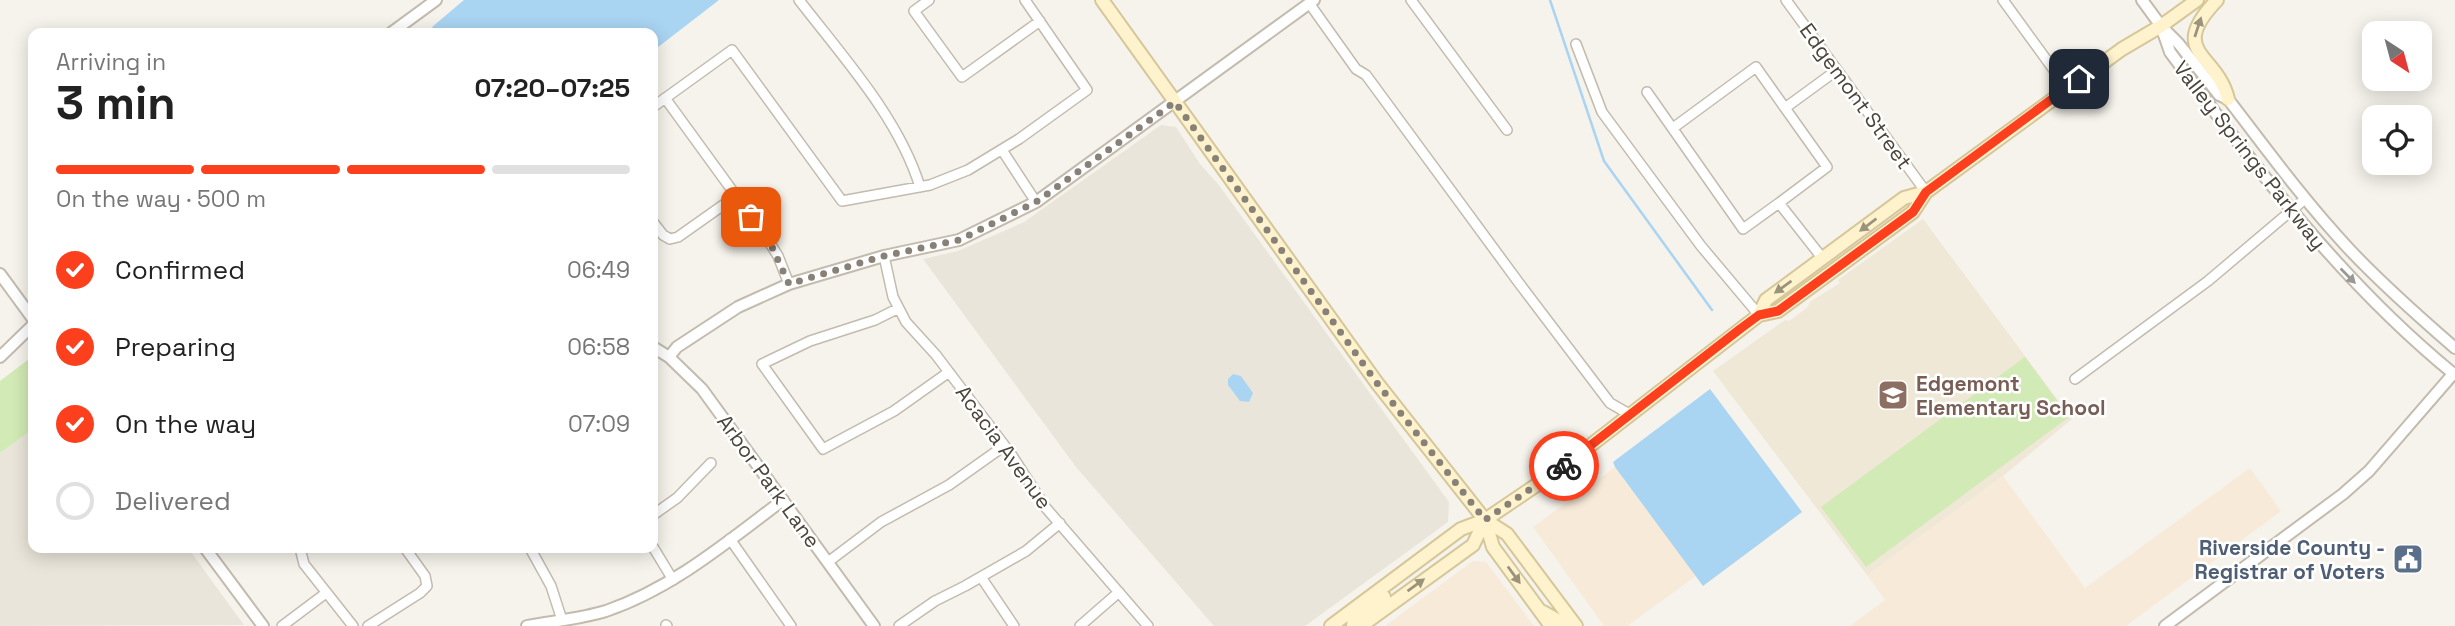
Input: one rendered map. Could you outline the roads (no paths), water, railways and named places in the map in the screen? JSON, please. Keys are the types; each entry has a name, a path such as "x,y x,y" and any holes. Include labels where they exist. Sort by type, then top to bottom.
{"main road":[{"path":"1102,0 1377,383 1485,520 1507,534 1576,626"},
{"path":"1759,315 1766,300 1905,198 1926,192 2122,48 2161,26 2197,0"},
{"path":"2217,0 2201,17 2194,35 2199,53 2225,89 2228,99"},
{"path":"1331,626 1461,529 1485,520 1560,469 1759,315 1778,311 1913,212 1926,192"},
{"path":"1485,520 1493,547 1551,626"},
{"path":"1361,626 1473,545 1485,520"},
{"path":"1353,626 1354,620 1389,593 1413,566"},
{"path":"1539,610 1563,626"}],"street":[{"path":"398,28 436,0"},
{"path":"799,0 897,133 909,155 920,187"},
{"path":"929,0 914,11 962,77 1040,21"},
{"path":"658,103 732,50 842,201 920,187 968,170 1002,150 1087,90 1025,0"},
{"path":"1411,0 1507,131"},
{"name":"Edgemont Street","path":"1786,0 1926,192"},
{"path":"2003,0 2067,88"},
{"path":"2142,0 2161,26"},
{"path":"669,356 677,347 738,307 789,284 884,256 959,240 1036,202 1312,2 1356,69 1366,75 1518,283 1610,403 1629,414"},
{"name":"Valley Springs Parkway","path":"2161,26 2179,44 2219,95 2228,99 2305,199 2383,283 2455,348"},
{"name":"Valley Springs Parkway","path":"2161,26 2170,52 2291,211 2346,274 2454,373"},
{"path":"1576,44 1602,112 1701,246 1759,315"},
{"path":"1647,92 1743,229 1828,167 1756,67 1673,128"},
{"path":"1785,108 1837,70"},
{"path":"665,98 772,247 789,284"},
{"path":"1002,150 1036,202"},
{"path":"658,228 670,239 678,237 736,196"},
{"path":"2075,379 2208,281 2305,199"},
{"path":"1779,203 1823,259"},
{"name":"Acacia Avenue","path":"884,256 897,309 950,372 1037,496 1148,626"},
{"path":"0,274 28,312"},
{"path":"897,309 875,320 810,341 762,365 822,449 894,411 950,372"},
{"path":"0,356 28,330"},
{"name":"Arbor Park Lane","path":"658,350 669,356 702,389 874,626"},
{"path":"2165,626 2343,495 2369,471 2454,373"},
{"path":"828,562 881,522 949,485 1004,446"},
{"path":"658,511 677,498 711,463"},
{"path":"527,626 592,614 623,604 673,580 783,500"},
{"path":"899,626 934,601 1026,551 1060,523"},
{"path":"730,539 791,626"},
{"path":"209,553 263,626"},
{"path":"301,553 304,564 353,626"},
{"path":"368,626 421,593 426,586 425,576 409,553"},
{"path":"533,553 551,586 562,620"},
{"path":"657,553 673,580"},
{"path":"981,577 1014,626"},
{"path":"1080,626 1119,592"},
{"path":"282,626 326,593"}],"water":[{"path":"464,0 719,0 658,47 658,28 432,27"},
{"path":"1233,374 1241,376 1253,393 1249,402 1240,401 1228,385 1228,379"},
{"path":"1710,389 1802,512 1703,586 1613,462"}],"waterway":[{"path":"1550,0 1604,161 1712,310"}],"place":[{"name":"Edgemont Elementary School","path":"1893,395"},
{"name":"Riverside County - Registrar of Voters","path":"2408,559"}]}
